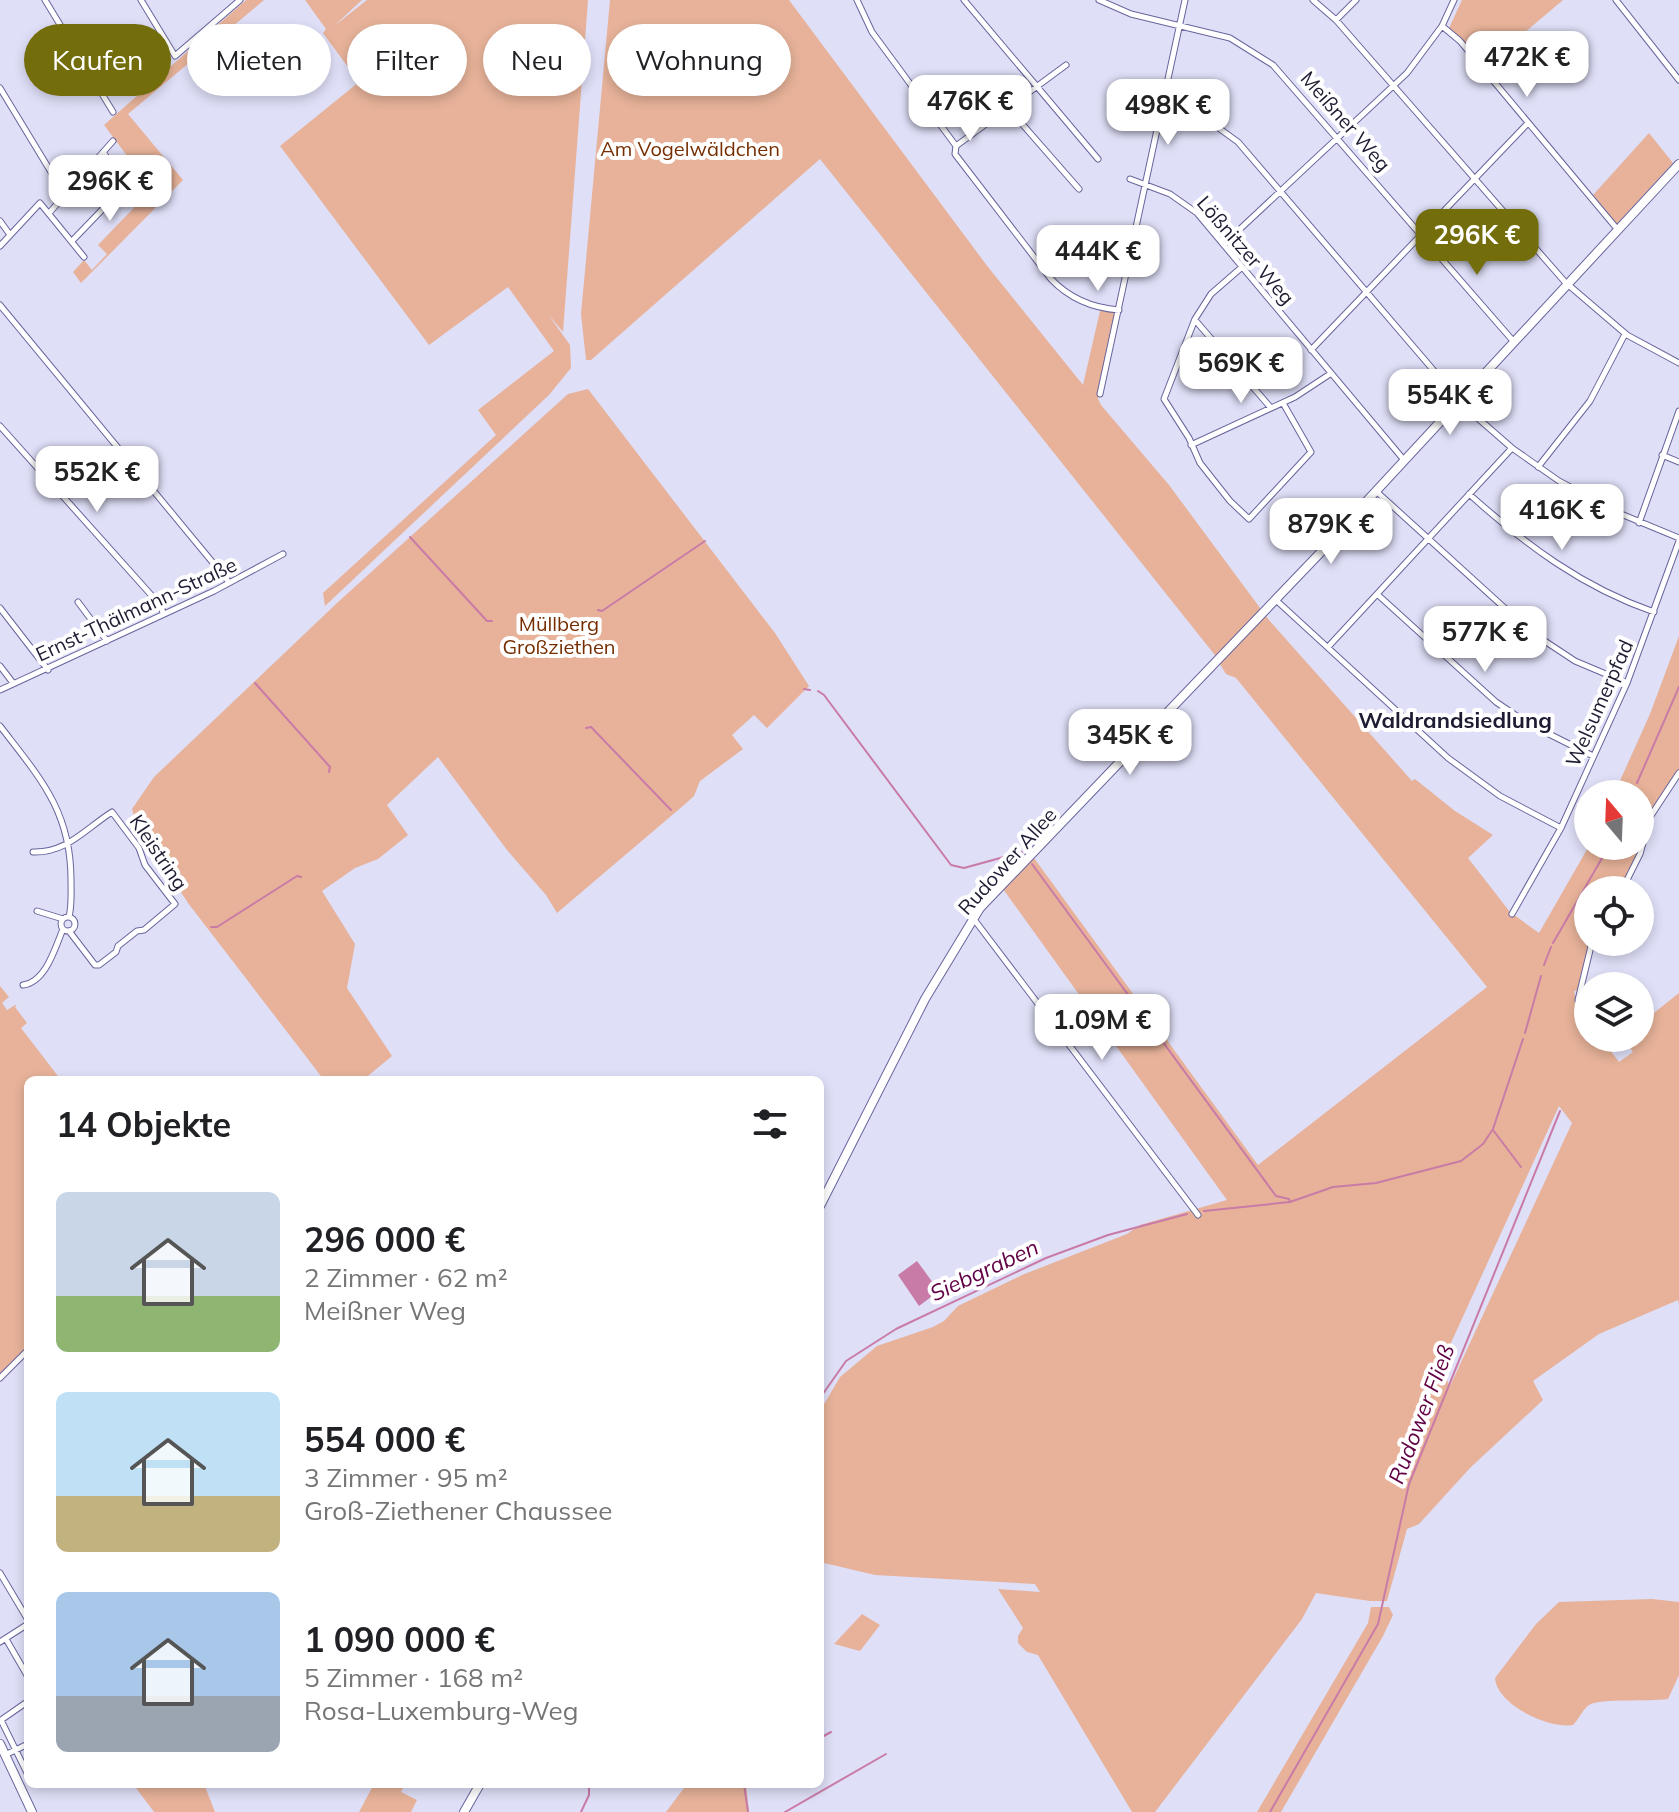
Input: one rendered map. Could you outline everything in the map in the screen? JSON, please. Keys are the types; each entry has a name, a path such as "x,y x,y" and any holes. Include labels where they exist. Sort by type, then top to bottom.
{"street":[{"path":"45,0 113,112"},
{"path":"141,0 175,56 240,0"},
{"path":"857,0 872,32 956,146 955,154 1059,288 1087,304 1119,310"},
{"path":"964,0 1098,159"},
{"name":"Meißner Weg","path":"1099,0 1123,12 1230,38 1261,55 1287,78 1515,343"},
{"path":"1100,394 1185,0"},
{"path":"1313,0 1336,20 1568,285 1625,334 1679,363"},
{"path":"1336,20 1356,0"},
{"path":"1224,244 1394,87 1420,59 1442,26 1454,0"},
{"path":"1616,0 1679,80"},
{"path":"1442,26 1460,41 1618,230"},
{"path":"956,146 1066,65"},
{"path":"0,88 54,177"},
{"path":"1162,104 1194,113 1225,130 1460,402 1512,448 1591,500 1679,539"},
{"path":"1009,109 1079,189"},
{"path":"1311,350 1528,123"},
{"path":"50,212 113,141"},
{"path":"72,241 126,185 103,152"},
{"name":"Rudower Allee","path":"824,1198 925,999 973,918 1277,601 1679,164"},
{"name":"Lößnitzer Weg","path":"1130,179 1192,208 1405,461"},
{"path":"0,246 35,205 44,205 84,257"},
{"path":"0,221 8,232"},
{"path":"1242,267 1211,294 1195,319 1164,399 1211,477 1249,519 1311,452 1283,403"},
{"path":"0,305 228,581"},
{"path":"1195,319 1271,408"},
{"path":"1538,467 1590,401 1625,334"},
{"path":"1191,445 1283,403 1330,374"},
{"path":"1639,523 1679,411"},
{"path":"0,426 161,606 163,613"},
{"path":"1328,647 1512,448"},
{"path":"1662,455 1679,462"},
{"path":"1377,492 1531,632 1575,661 1627,683"},
{"path":"1469,494 1514,534 1561,568 1592,586 1654,612"},
{"name":"Welsumerpfad","path":"1512,914 1561,828 1627,683 1679,539"},
{"name":"Ernst-Thälmann-Straße","path":"0,690 214,591 283,554"},
{"path":"1377,594 1496,702 1527,723 1593,756"},
{"path":"1277,601 1467,773 1520,807 1561,828"},
{"path":"78,602 107,641"},
{"path":"0,608 48,670"},
{"path":"0,666 13,683"},
{"path":"0,726 49,790 69,843 66,930 40,977 23,985"},
{"path":"1629,876 1640,854 1650,817 1679,773"},
{"name":"Kleistring","path":"33,852 45,852 69,843 112,812 139,848 145,865 175,904 144,930 137,931 118,946 116,952 99,965 95,965 66,930"},
{"path":"37,911 66,918 75,925 66,930"},
{"path":"973,918 1198,1215"},
{"path":"0,1378 24,1354"},
{"path":"0,1573 24,1615"},
{"path":"24,1625 3,1640 24,1671"},
{"path":"24,1705 1,1718 24,1767"},
{"path":"24,1746 2,1751 32,1812"},
{"path":"464,1812 478,1788"}],"green space":[{"path":"246,0 264,0 235,24 219,24"},
{"path":"305,0 362,0 334,26 367,0 588,0 586,24 483,24 483,96 581,96 563,332 548,314 570,345 571,368 549,395 325,606 323,593 496,435 478,410 554,351 508,287 429,345 280,146 347,92 347,96 467,96 467,24 347,24 347,66 331,44 331,24 322,24"},
{"name":"Am Vogelwäldchen","path":"610,0 789,0 988,267 1083,385 1100,311 1117,312 1098,399 1101,405 1169,485 1269,620 1412,781 1415,779 1455,811 1493,835 1468,858 1510,912 1539,933 1581,860 1634,860 1627,876 1574,876 1574,956 1587,956 1583,972 1574,972 1574,1052 1612,1052 1619,1062 1633,1052 1654,1052 1654,1013 1679,993 1679,1305 1678,1300 1599,1334 1533,1381 1543,1400 1470,1468 1419,1524 1407,1529 1387,1601 1316,1593 1302,1619 1155,1812 1132,1812 1038,1655 1027,1652 1018,1643 1023,1628 998,1589 1040,1592 1035,1584 875,1575 824,1563 824,1404 840,1377 877,1346 933,1327 944,1321 958,1306 1022,1275 1127,1234 1140,1225 1227,1200 1003,889 1034,858 1258,1165 1487,987 1236,678 1226,674 1214,654 820,159 591,360 586,360 581,314 607,32 607,96 791,96 791,24 608,24","holes":["1559,1106 1572,1123 1450,1386 1440,1367"]},
{"path":"1462,0 1563,0 1485,66 1449,28"},
{"path":"187,52 187,65 171,78 171,66"},
{"path":"137,96 149,96 128,114 183,180 81,283 73,272 84,260 92,270 107,254 98,245 152,189 104,125"},
{"path":"1649,133 1673,163 1617,224 1593,195"},
{"name":"Müllberg Großziethen","path":"588,389 775,633 809,686 767,728 754,715 732,735 743,749 700,781 694,796 557,913 438,757 387,805 408,835 378,859 355,868 322,891 355,944 347,988 392,1056 368,1076 321,1076 188,903 136,823 132,809 154,777 337,603 568,394"},
{"path":"1679,636 1679,770 1654,806 1654,780 1620,780 1650,714"},
{"path":"0,986 9,997 2,1003 7,1010 17,1004 15,1007 27,1023 21,1028 58,1076 24,1076 24,1352 0,1376"},
{"path":"1652,1599 1679,1602 1679,1675 1668,1699 1595,1703 1587,1707 1573,1725 1563,1725 1526,1713 1514,1706 1498,1688 1495,1678 1536,1624 1559,1602"},
{"path":"1371,1607 1389,1607 1393,1615 1383,1636 1281,1812 1257,1812 1368,1623"},
{"path":"862,1614 880,1625 860,1651 834,1644"},
{"path":"136,1788 206,1788 215,1812 154,1812"},
{"path":"372,1788 403,1788 401,1792 417,1800 411,1812 359,1812"},
{"path":"684,1788 746,1788 749,1812 666,1812"}],"shaded area":[{"path":"917,1261 939,1291 919,1306 898,1275"}],"waterway":[{"path":"410,537 487,621 492,621"},
{"path":"598,610 602,611 705,541"},
{"path":"255,683 330,767 329,772"},
{"name":"Rudower Fließ","path":"1638,780 1679,687"},
{"path":"804,689 810,690"},
{"path":"818,691 951,865 964,868 1022,852"},
{"path":"586,728 591,727 671,810"},
{"name":"Rudower Fließ","path":"1553,943 1601,860"},
{"path":"1032,864 1276,1196 1290,1202"},
{"path":"211,927 217,927 297,876 301,877"},
{"name":"Siebgraben","path":"1544,965 1551,947"},
{"name":"Siebgraben","path":"1525,1033 1541,976"},
{"name":"Siebgraben","path":"1204,1211 1290,1202 1333,1187 1376,1183 1461,1161 1483,1144 1493,1129 1523,1039"},
{"name":"Rudower Fließ","path":"1270,1812 1378,1624 1409,1484 1560,1111"},
{"path":"1493,1130 1521,1167"},
{"name":"Siebgraben","path":"824,1392 846,1361 896,1329 1046,1258 1108,1235 1187,1214"},
{"path":"824,1736 831,1732"},
{"path":"785,1812 886,1754"},
{"path":"581,1812 589,1788"},
{"name":"Siebgraben","path":"745,1788 748,1812"}],"district":[{"name":"Waldrandsiedlung","path":"1455,720"}]}
